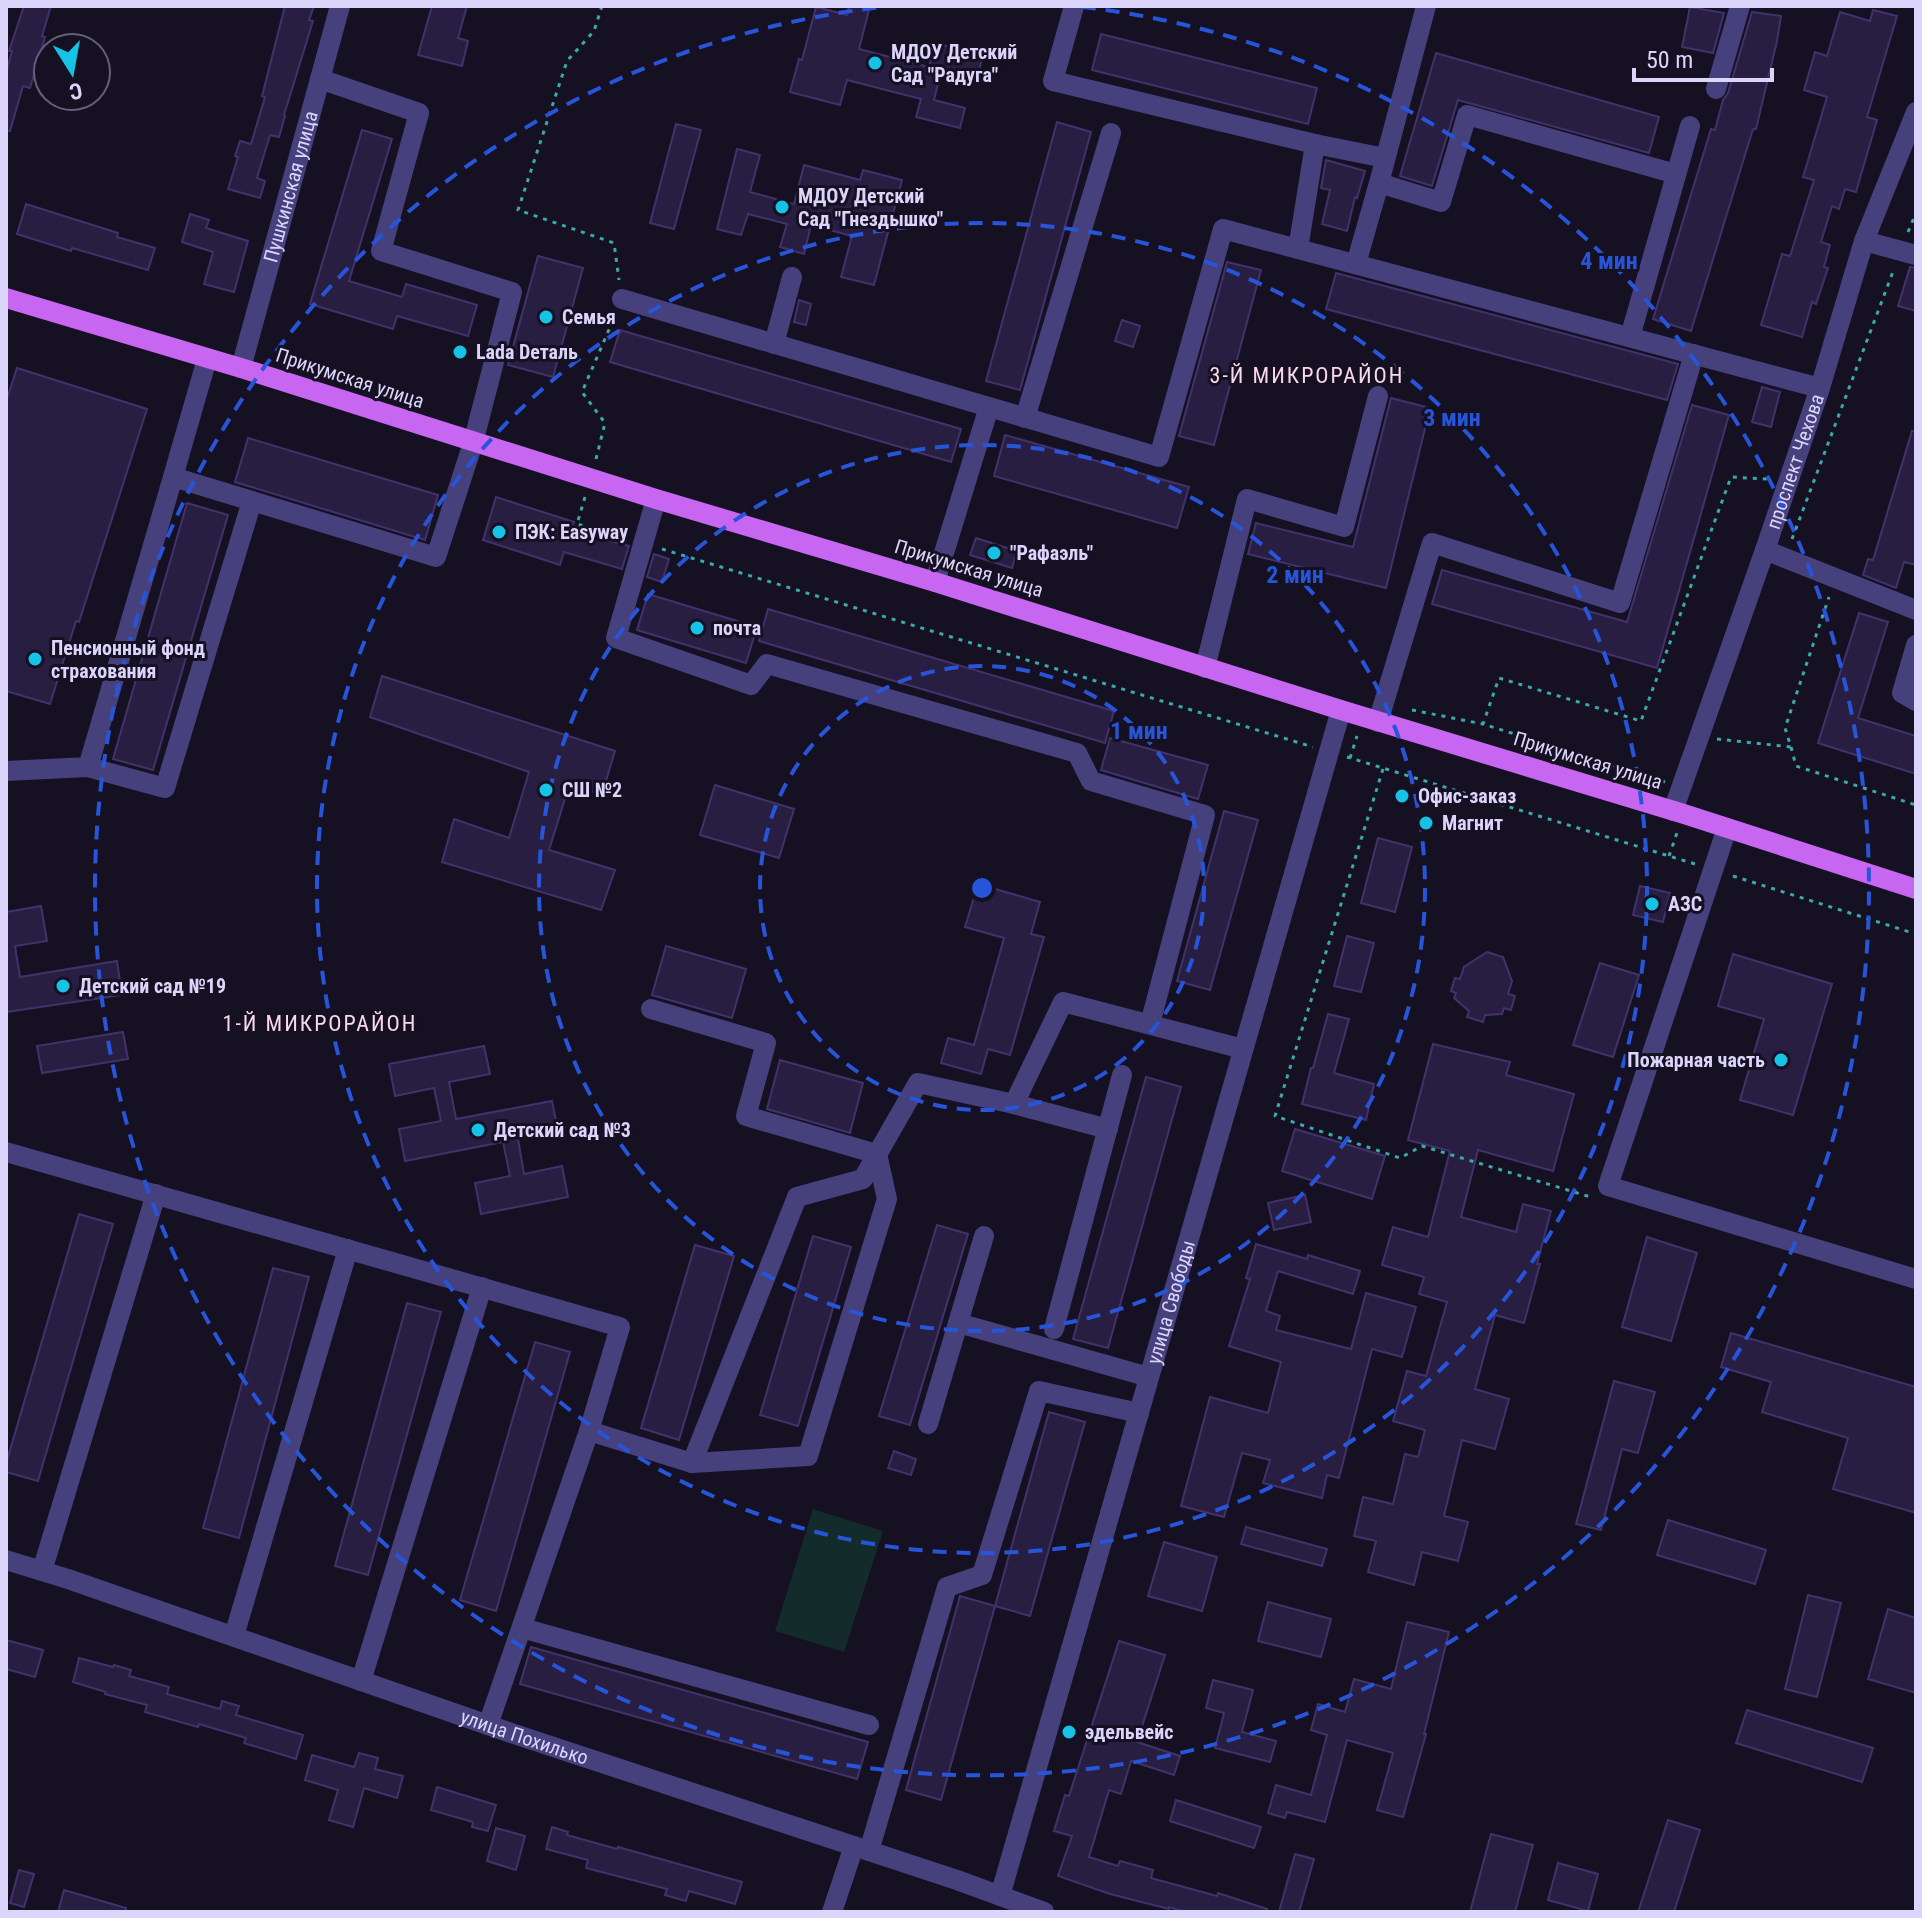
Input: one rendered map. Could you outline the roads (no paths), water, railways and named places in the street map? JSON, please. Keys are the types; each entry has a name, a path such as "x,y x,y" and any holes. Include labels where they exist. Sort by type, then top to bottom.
{"main road":[{"name":"Прикумская улица","path":"6,298 935,582 1916,889"}],"street":[{"name":"Пушкинская улица","path":"241,368 340,6"},
{"path":"1074,6 1053,81 1385,158"},
{"path":"1407,6 1437,6"},
{"path":"1356,264 1426,6"},
{"path":"1716,89 1740,6"},
{"path":"173,477 436,557 473,443 512,292 381,251 419,113 320,79"},
{"name":"проспект Чехова","path":"1673,811 1820,388 1864,241 1916,112"},
{"path":"1379,183 1441,202 1467,115 1676,174"},
{"path":"1630,337 1690,126"},
{"path":"1025,418 1111,133"},
{"path":"1298,249 1315,144"},
{"path":"622,299 1159,457 1223,229 1820,388"},
{"path":"1864,241 1916,255"},
{"path":"774,344 792,277"},
{"path":"1378,722 1432,543 1620,603 1694,354"},
{"path":"88,767 207,359"},
{"path":"1205,668 1247,499 1344,527 1378,396"},
{"path":"935,582 989,407"},
{"path":"656,499 616,638 751,685 767,664 1077,753 1091,781 1205,815 1150,1024"},
{"path":"6,771 88,767 165,788 252,501"},
{"path":"1765,550 1916,610"},
{"path":"1916,645 1902,693 1916,701"},
{"name":"улица Свободы","path":"1000,1896 1341,710"},
{"path":"1727,828 1608,1186 1916,1279"},
{"path":"1014,1104 1063,1002 1243,1049"},
{"path":"651,1009 766,1043 746,1116 877,1154"},
{"path":"1054,1329 1122,1075"},
{"path":"692,1463 797,1197 863,1179 918,1083 1108,1129"},
{"path":"6,1152 620,1327 589,1431 488,1725"},
{"path":"589,1431 692,1463 808,1456 887,1199 877,1154"},
{"path":"42,1571 156,1194"},
{"path":"928,1424 984,1236"},
{"path":"234,1636 348,1249"},
{"path":"361,1681 482,1287"},
{"path":"958,1323 1149,1377"},
{"path":"832,1912 862,1848 947,1587 982,1575 1039,1391 1139,1413"},
{"name":"улица Похилько","path":"6,1560 1044,1912"},
{"path":"522,1628 869,1725"}],"place":[{"name":"МДОУ Детский Сад \"Радуга\"","path":"875,63"},
{"name":"МДОУ Детский Сад \"Гнездышко\"","path":"782,207"},
{"name":"Семья","path":"546,317"},
{"name":"Lada Dеталь","path":"460,352"},
{"name":"ПЭК: Easyway","path":"499,532"},
{"name":"\"Рафаэль\"","path":"994,553"},
{"name":"почта","path":"697,628"},
{"name":"Пенсионный фонд страхования","path":"35,659"},
{"name":"СШ №2","path":"546,790"},
{"name":"Офис-заказ","path":"1402,796"},
{"name":"Магнит","path":"1426,823"},
{"name":"АЗС","path":"1652,904"},
{"name":"Детский сад №19","path":"63,986"},
{"name":"Пожарная часть","path":"1781,1060"},
{"name":"Детский сад №3","path":"478,1130"},
{"name":"эдельвейс","path":"1069,1732"}],"district":[{"name":"3-Й МИКРОРАЙОН","path":"1307,375"},
{"name":"1-Й МИКРОРАЙОН","path":"320,1023"}]}
